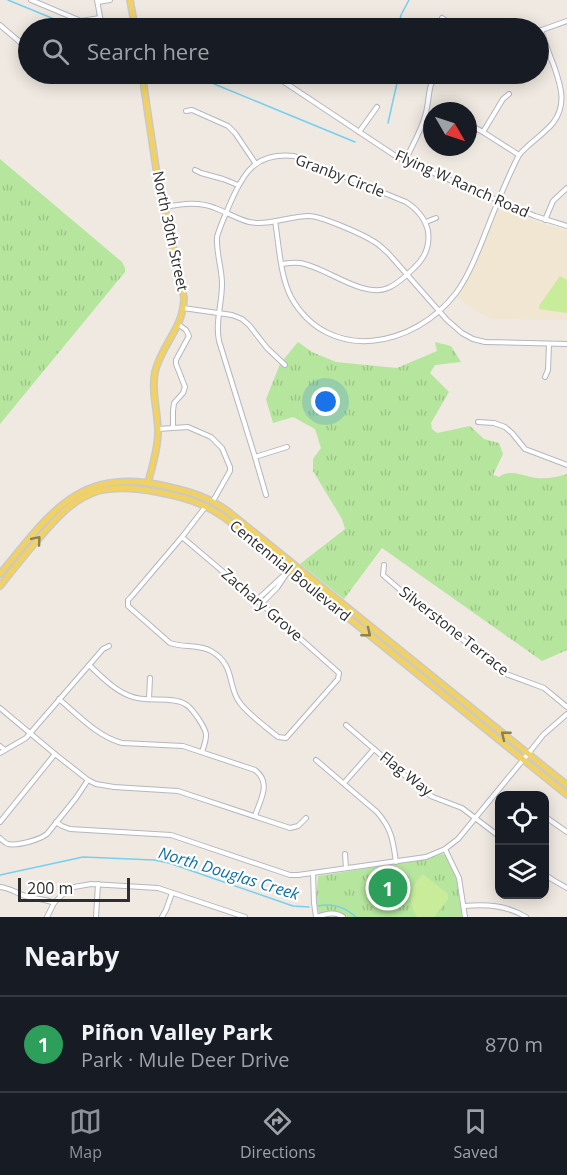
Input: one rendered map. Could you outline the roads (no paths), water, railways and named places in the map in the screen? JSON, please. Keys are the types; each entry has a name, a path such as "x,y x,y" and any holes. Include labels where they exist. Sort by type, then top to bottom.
{"main road":[{"path":"130,0 133,18"},
{"name":"North 30th Street","path":"143,84 156,168 183,293 183,308 178,324 160,357 155,375 158,440 147,490"},
{"name":"Centennial Boulevard","path":"0,574 47,517 70,498 92,487 111,482 148,482 191,492 213,501 567,785"},
{"name":"Centennial Boulevard","path":"0,586 56,518 74,503 97,492 112,488 128,488 189,499 207,506 225,518 567,795"}],"street":[{"path":"31,0 74,18"},
{"path":"100,18 98,1 110,0"},
{"path":"549,28 567,21"},
{"path":"0,25 18,40"},
{"path":"275,221 287,287 298,308 315,325 339,337 364,342 388,339 419,325 439,311 463,282 519,155 556,120 561,112 564,101 563,89 549,54"},
{"name":"Flying W Ranch Road","path":"287,84 405,161 545,220 567,226"},
{"path":"427,102 432,84"},
{"path":"483,132 503,99 509,94"},
{"path":"359,132 377,107"},
{"path":"186,111 192,110 228,126 256,164"},
{"path":"405,161 423,120"},
{"path":"477,129 519,155"},
{"name":"Granby Circle","path":"266,495 217,330 222,282 218,233 238,185 246,173 261,161 285,155 302,158 406,202 419,212 426,223"},
{"path":"261,161 265,168"},
{"path":"195,170 238,185"},
{"path":"545,220 553,201 567,188"},
{"path":"165,207 199,204 214,207 249,222 260,223 309,216 322,219 379,245 457,329 479,341 567,344"},
{"path":"282,264 302,263 374,291 390,288 415,268 424,256 429,242 426,223 436,218"},
{"path":"183,308 238,317 246,322 263,344 285,365"},
{"path":"173,427 174,403 185,387 176,360 189,336 186,330 178,324"},
{"path":"545,377 548,370 549,344"},
{"path":"478,422 494,423 505,427 525,449 567,465"},
{"path":"158,429 192,428 216,441 222,448 230,471 213,501"},
{"path":"255,457 287,447"},
{"path":"182,537 207,506"},
{"name":"Zachary Grove","path":"182,537 261,604 339,675 288,736 283,738 239,703 231,675 221,659 213,652 201,647 170,643 128,603 130,597 182,537"},
{"path":"261,604 278,588 293,564"},
{"name":"Silverstone Terrace","path":"384,565 383,575 506,674 544,688 567,707"},
{"path":"257,600 289,570"},
{"path":"0,753 22,741 88,665 103,649 109,646"},
{"path":"88,665 132,698 181,702 190,708 206,731 207,737 202,752"},
{"path":"149,699 150,678"},
{"path":"59,699 112,740 122,743 179,746 255,770 264,780 255,816"},
{"path":"0,708 55,754 96,784 178,791 290,828 298,826 306,818"},
{"path":"56,822 70,829 171,835 282,873 294,875 426,857 445,849 458,839 543,735 567,714"},
{"name":"Flag Way","path":"346,725 432,799 459,806 495,833"},
{"path":"0,746 5,750"},
{"path":"344,783 374,749"},
{"path":"0,822 55,754"},
{"path":"316,760 386,822 392,836 396,862"},
{"path":"0,838 7,844 17,844 41,838 47,834 88,780"},
{"path":"549,819 567,832"},
{"path":"445,849 459,878 465,917"},
{"path":"345,854 346,868"},
{"path":"313,873 316,917 334,913 344,917"},
{"path":"549,877 567,888"},
{"path":"96,917 98,884"},
{"path":"47,917 54,903 65,892 74,887 98,884 154,887 244,917"},
{"path":"0,887 10,888 25,896 43,898 54,903"},
{"path":"162,917 172,892"},
{"path":"464,906 486,904 499,906 526,917"}],"waterway":[{"path":"8,0 52,18"},
{"path":"400,18 409,0"},
{"path":"214,84 355,142"},
{"path":"388,123 397,84"},
{"name":"North Douglas Creek","path":"0,875 83,857 154,860 169,863 293,906 309,907"},
{"name":"North Douglas Creek","path":"318,906 338,907 356,917"}],"place":[{"name":"Piñon Valley Park","path":"388,888"}]}
